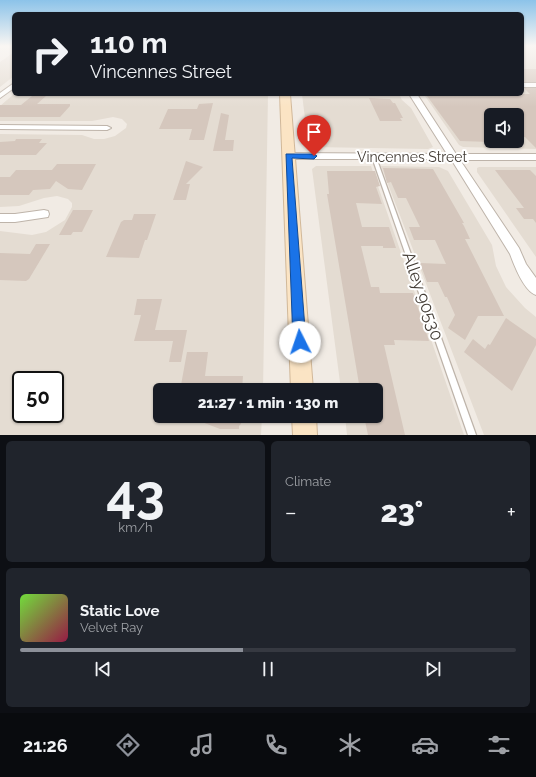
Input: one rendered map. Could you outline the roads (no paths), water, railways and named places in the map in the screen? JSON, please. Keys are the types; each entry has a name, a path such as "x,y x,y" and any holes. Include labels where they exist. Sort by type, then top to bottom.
{"main road":[{"path":"285,96 302,383"},
{"path":"304,423 305,435"}],"street":[{"path":"524,85 536,85"},
{"path":"0,96 12,87"},
{"path":"414,96 515,252 521,267 536,289"},
{"path":"0,127 107,128"},
{"name":"Vincennes Street","path":"288,156 536,157"},
{"path":"0,218 15,218 44,214"}],"lane":[{"name":"Alley 90530","path":"374,157 472,435"}]}
